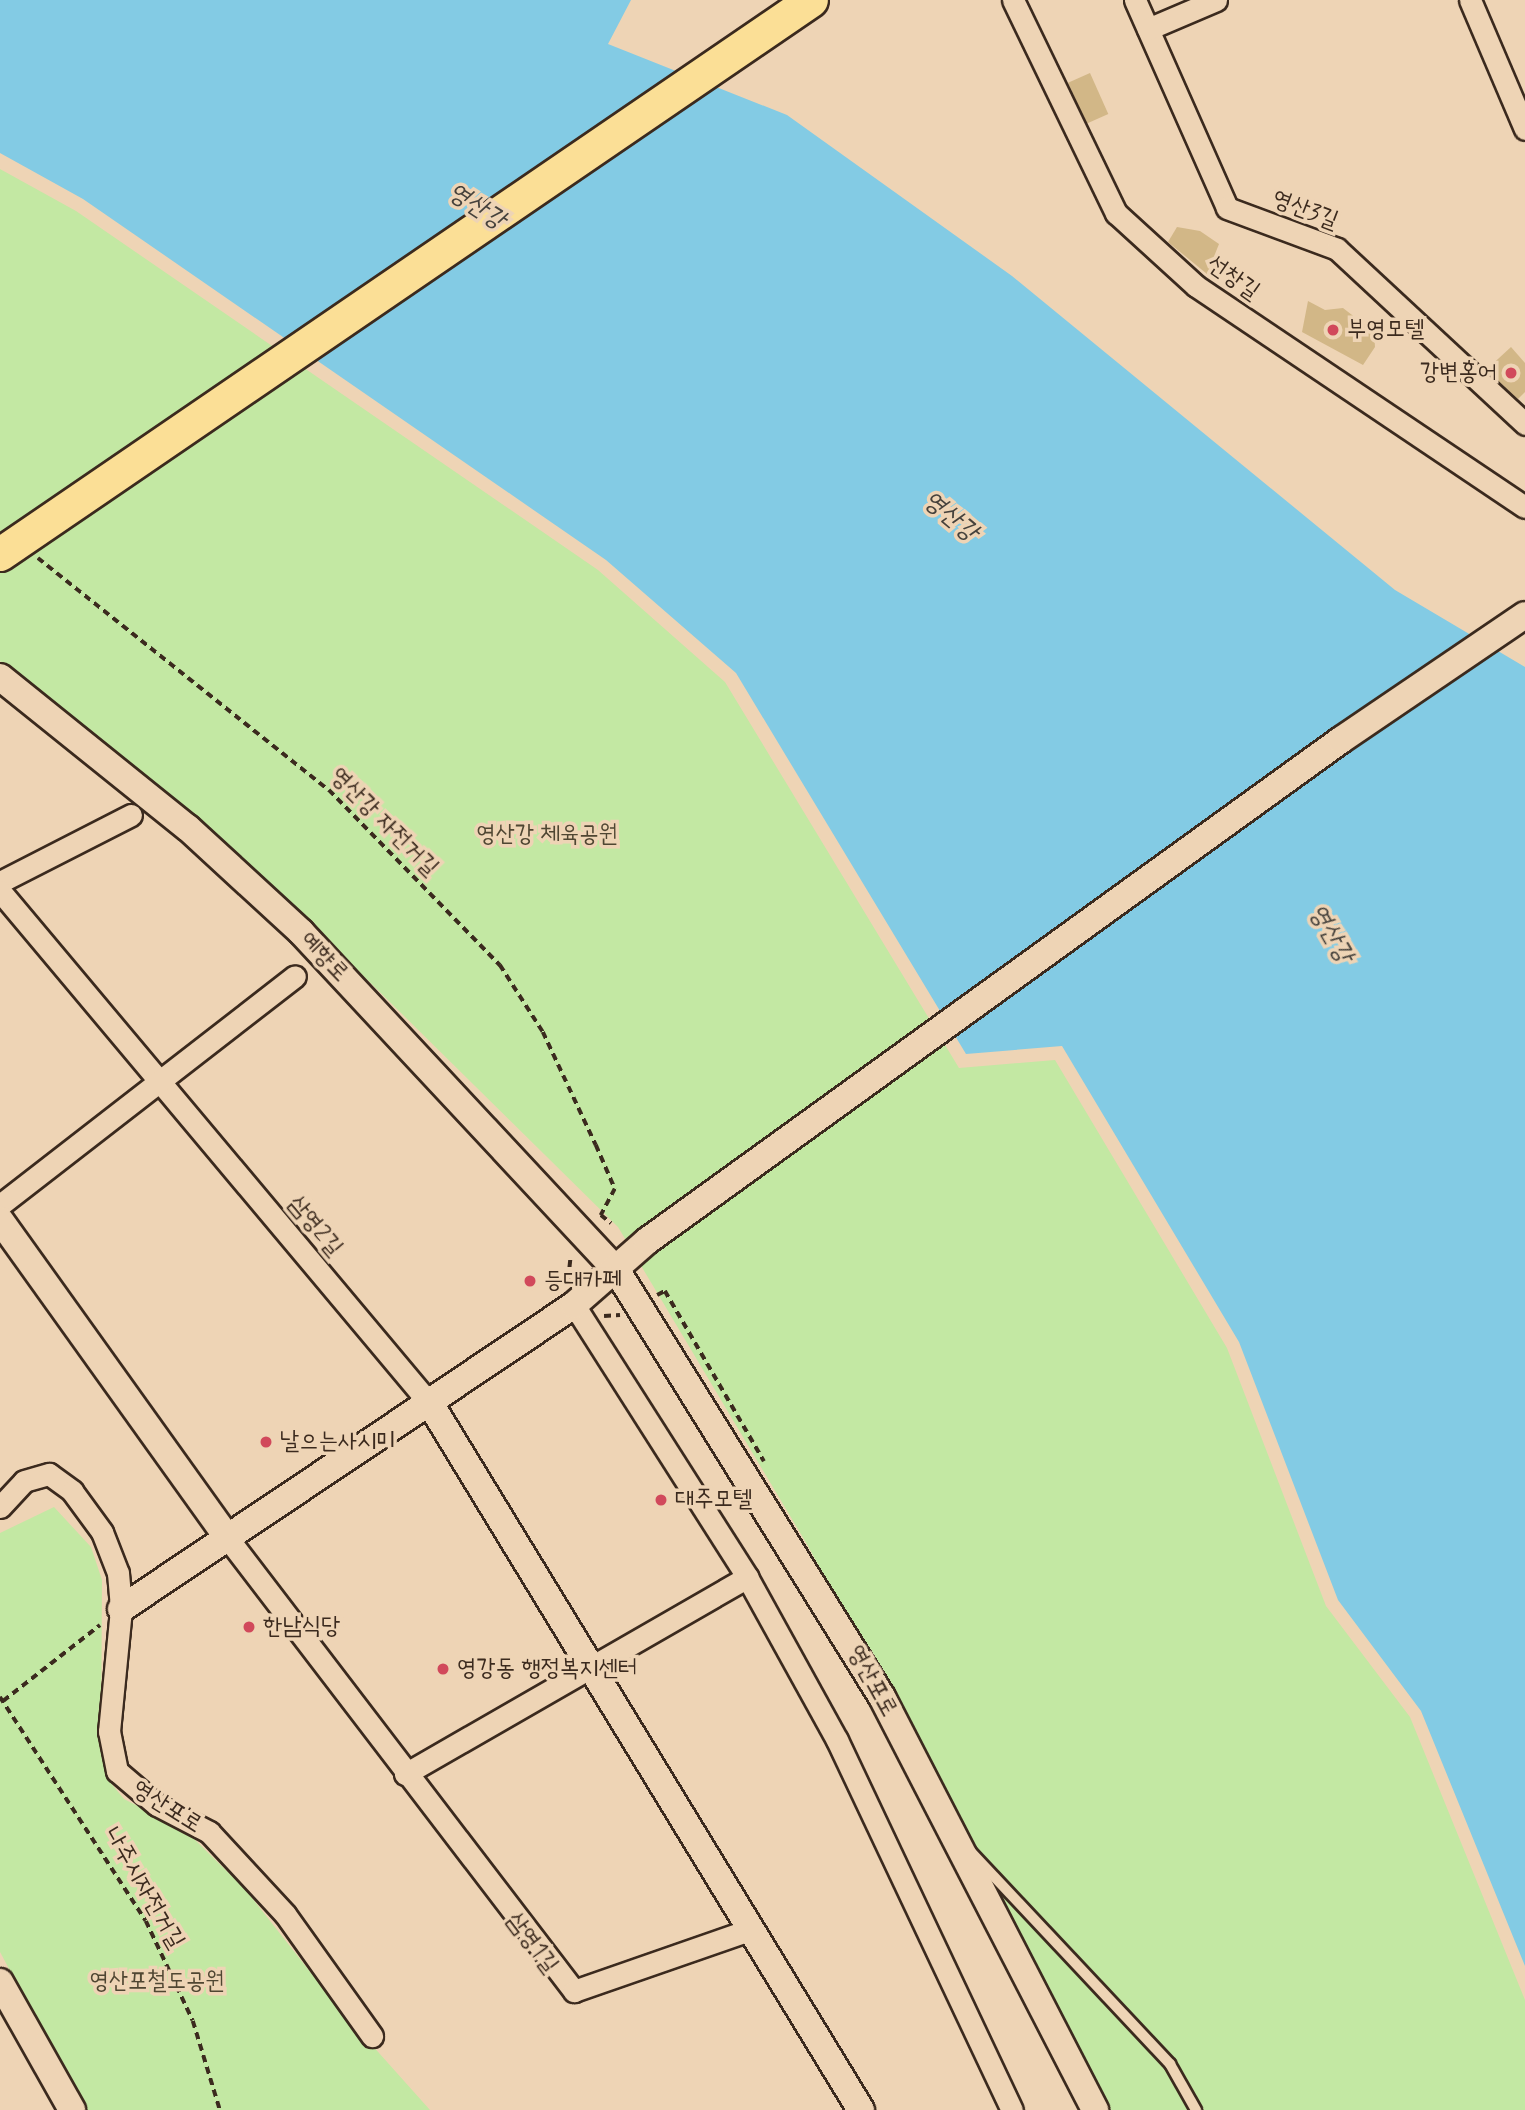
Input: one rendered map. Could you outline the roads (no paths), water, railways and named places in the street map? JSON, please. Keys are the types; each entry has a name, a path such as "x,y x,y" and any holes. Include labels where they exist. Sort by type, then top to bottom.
{"main road":[{"path":"16,554 811,0"}],"street":[{"name":"선창길","path":"1013,0 1116,213 1196,286 1525,507"},
{"name":"영산3길","path":"1135,0 1227,208 1337,249 1525,424"},
{"path":"1148,29 1216,0"},
{"path":"1469,0 1525,129"},
{"path":"121,1609 226,1536 431,1405 573,1305 617,1271 647,1241 1341,740 1525,615"},
{"name":"예향로","path":"0,677 188,828 300,932 617,1271"},
{"path":"0,882 131,815"},
{"name":"삼영2길","path":"0,891 431,1405"},
{"path":"0,1205 295,975"},
{"path":"0,1220 226,1536"},
{"name":"영산포로","path":"617,1271 817,1585 962,1845 1096,2110"},
{"path":"573,1305 747,1577 861,1786 1007,2108"},
{"path":"431,1405 861,2110"},
{"name":"영산포로","path":"0,1507 34,1475 49,1474 63,1481 112,1551 121,1609 110,1731 117,1771 157,1805 209,1832 285,1914 372,2036"},
{"name":"삼영1길","path":"226,1536 405,1774 574,1991 752,1929"},
{"path":"405,1774 592,1670 747,1577"},
{"path":"0,1982 72,2110"}],"lane":[{"path":"962,1845 993,1868 1170,2064 1196,2110"}],"water":[{"name":"영산강","path":"0,0 631,0 608,44 787,115 1012,276 1395,590 1525,667 1525,1966 1421,1711 1338,1600 1239,1342 1062,1046 966,1054 736,673 606,560 83,199 0,153"}],"place":[{"name":"부영모텔","path":"1333,330"},
{"name":"강변홍어","path":"1511,373"},
{"name":"등대카페","path":"530,1281"},
{"name":"날으는사시미","path":"266,1442"},
{"name":"대주모텔","path":"661,1500"},
{"name":"한남식당","path":"249,1627"},
{"name":"영강동 행정복지센터","path":"443,1669"}],"park label":[{"name":"영산강 체육공원","path":"547,835"},
{"name":"영산포철도공원","path":"157,1982"}]}
